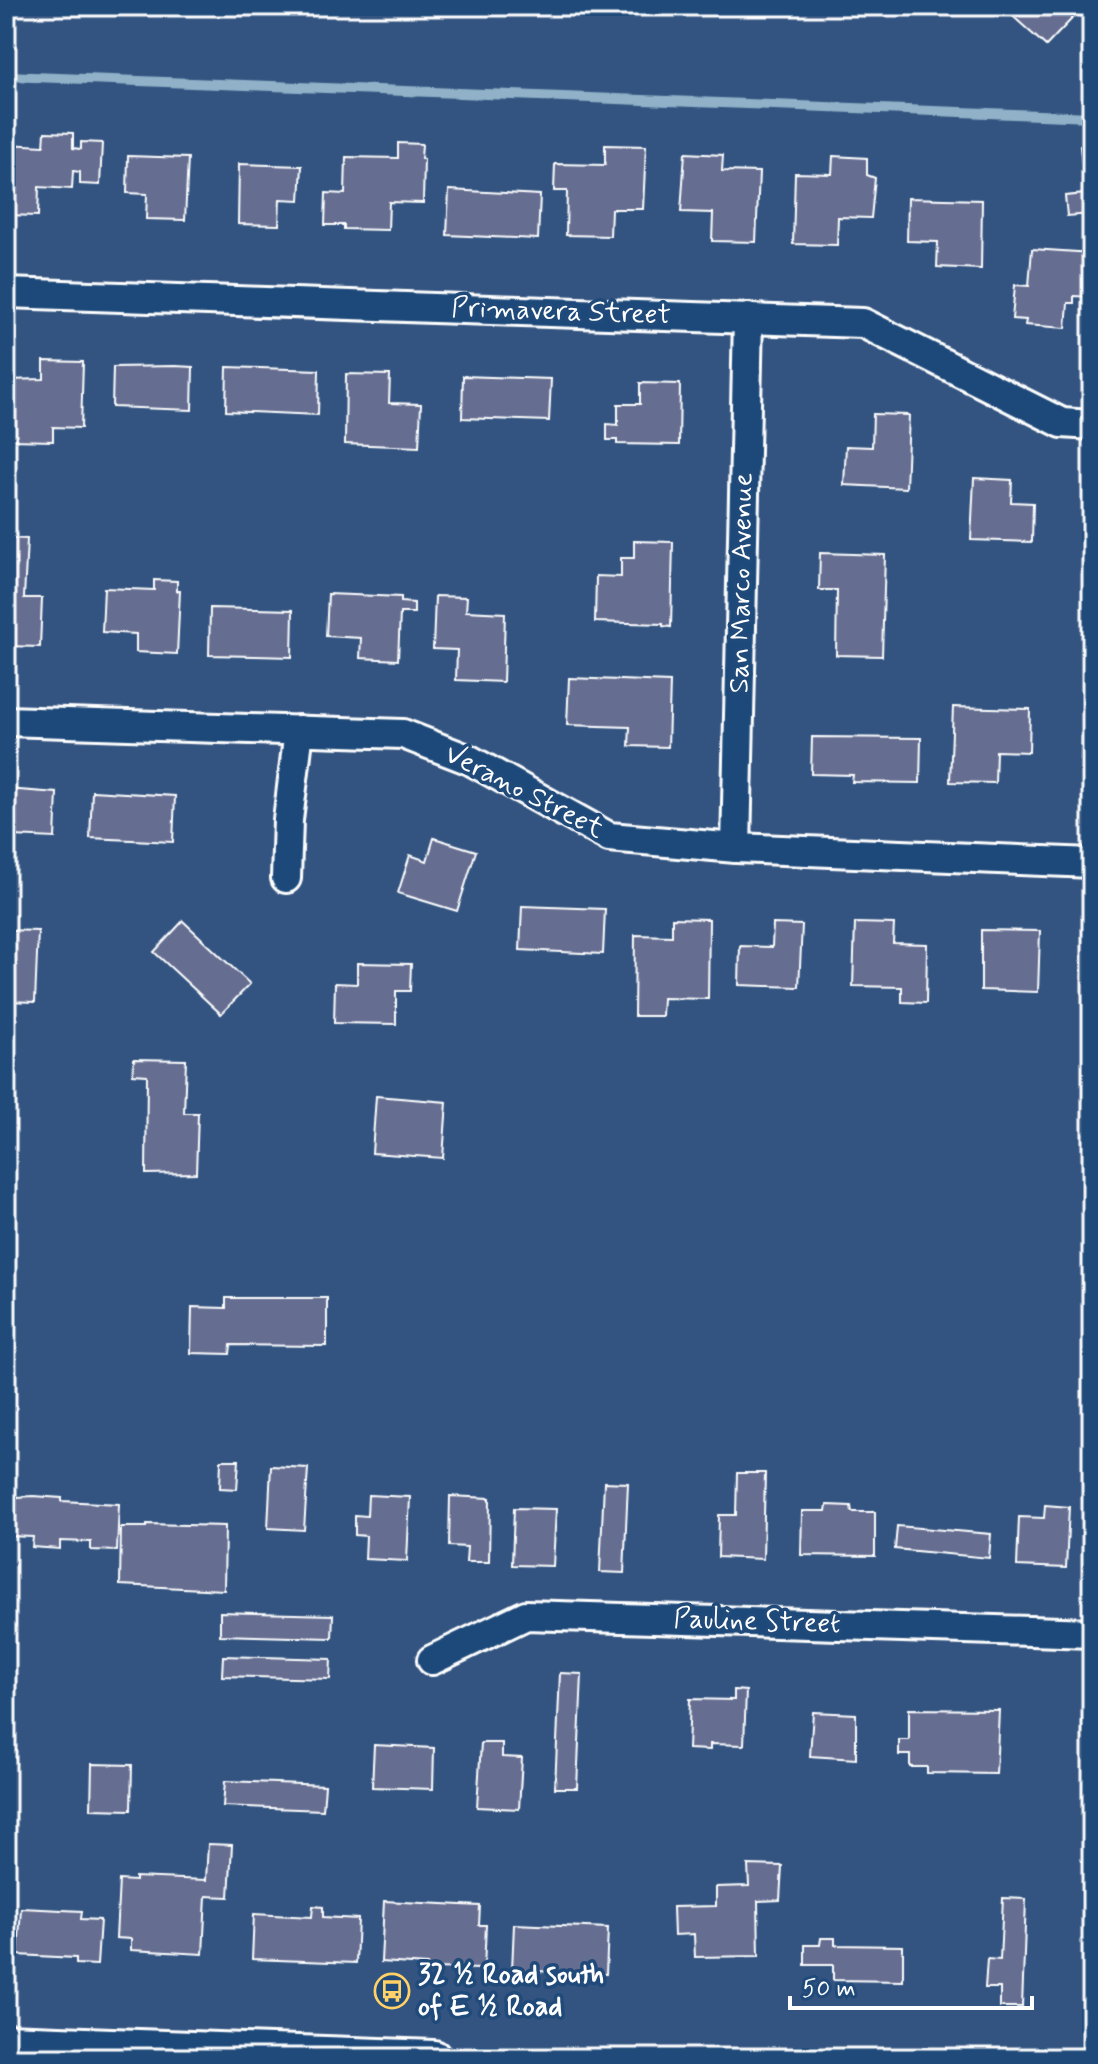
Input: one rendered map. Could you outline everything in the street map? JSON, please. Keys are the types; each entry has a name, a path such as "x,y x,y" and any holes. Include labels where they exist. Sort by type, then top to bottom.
{"street":[{"name":"Primavera Street","path":"6,293 863,323 1062,423 1092,425"},
{"name":"San Marco Avenue","path":"736,848 748,318"},
{"name":"Verano Street","path":"6,721 403,734 470,760 609,837 736,848 1092,863"},
{"path":"286,878 288,820 299,730"},
{"name":"Pauline Street","path":"432,1660 526,1615 1092,1633"},
{"path":"6,2042 434,2058"}],"building":[{"path":"1011,6 1084,6 1046,46 1007,11"},
{"path":"45,132 73,133 73,148 81,149 81,142 102,143 100,185 80,184 80,172 73,171 72,189 39,187 38,216 6,215 6,144 44,146"},
{"path":"398,143 422,144 423,203 389,202 388,230 344,229 344,225 325,225 326,193 345,194 346,157 398,158"},
{"path":"1092,144 1092,214 1067,216 1065,196 1085,194 1080,146"},
{"path":"605,145 646,146 643,209 611,209 610,236 566,235 567,191 554,191 555,164 605,165"},
{"path":"685,153 723,155 722,171 759,172 756,242 712,241 713,213 681,212"},
{"path":"128,156 188,158 185,220 146,219 147,194 127,193"},
{"path":"833,156 867,158 867,175 875,178 871,218 838,217 837,245 793,244 795,173 832,174"},
{"path":"239,164 302,166 300,200 280,199 279,225 238,224"},
{"path":"449,190 540,195 538,239 447,235"},
{"path":"908,198 982,200 981,269 937,267 938,242 907,241"},
{"path":"1032,249 1092,253 1092,297 1074,296 1074,303 1068,303 1066,328 1025,325 1026,320 1012,319 1015,285 1029,286"},
{"path":"44,361 83,362 81,428 53,427 53,441 11,440 12,426 6,426 6,380 44,379"},
{"path":"113,367 193,367 192,410 112,407"},
{"path":"227,367 319,370 318,415 226,411"},
{"path":"346,374 390,375 389,403 421,404 419,447 345,444"},
{"path":"463,376 551,379 549,421 462,418"},
{"path":"640,383 680,384 679,445 617,444 617,440 607,440 607,424 618,425 618,404 640,404"},
{"path":"873,414 909,415 906,488 844,485 846,446 872,447"},
{"path":"974,478 1012,480 1011,502 1033,503 1032,542 971,540"},
{"path":"6,538 27,539 24,598 42,598 40,647 6,646"},
{"path":"634,541 673,542 671,627 663,624 595,622 596,576 621,577 621,558 634,558"},
{"path":"820,553 885,555 882,656 836,655 837,590 819,590"},
{"path":"154,580 177,581 177,591 180,591 177,654 136,652 136,634 102,632 104,588 154,590"},
{"path":"328,594 401,597 401,602 414,603 414,613 400,613 398,660 360,658 361,638 326,636"},
{"path":"435,596 467,597 466,611 505,613 503,682 456,680 457,650 433,649"},
{"path":"210,608 293,610 292,657 209,655"},
{"path":"569,678 670,682 668,747 629,746 630,727 567,725"},
{"path":"1084,706 1092,706 1092,761 1081,760"},
{"path":"953,707 1030,709 1029,752 996,751 995,783 950,782"},
{"path":"812,737 921,738 920,783 852,782 853,775 811,774"},
{"path":"6,789 57,793 55,838 14,836 12,867 6,867"},
{"path":"92,791 175,796 173,842 90,838"},
{"path":"434,838 476,851 457,911 398,893 410,855 427,861"},
{"path":"522,906 605,909 603,954 520,950"},
{"path":"672,918 709,919 708,999 663,998 662,1016 634,1016 635,935 672,936"},
{"path":"183,921 250,984 221,1014 154,952"},
{"path":"855,923 894,924 893,943 927,944 926,1003 902,1002 902,987 853,986"},
{"path":"773,924 802,925 799,987 739,985 740,946 772,947"},
{"path":"6,930 38,931 35,1002 6,1001"},
{"path":"981,930 1040,931 1038,992 981,990"},
{"path":"357,963 411,964 410,991 396,991 396,1024 334,1023 335,983 357,984"},
{"path":"134,1059 186,1060 184,1113 198,1113 196,1173 146,1174 147,1075 133,1074"},
{"path":"376,1096 447,1102 443,1158 372,1153"},
{"path":"226,1298 327,1298 327,1346 231,1345 230,1354 191,1353 192,1307 226,1308"},
{"path":"221,1460 239,1460 237,1489 220,1488"},
{"path":"271,1466 308,1468 304,1530 268,1528"},
{"path":"737,1473 765,1473 763,1559 718,1557 719,1515 736,1515"},
{"path":"604,1482 628,1483 624,1573 600,1572"},
{"path":"368,1495 410,1497 407,1561 365,1559 366,1536 355,1535 355,1515 367,1516"},
{"path":"33,1496 119,1504 117,1551 91,1550 91,1542 60,1541 60,1549 32,1547 33,1537 7,1536 9,1508 13,1500"},
{"path":"450,1496 490,1498 489,1562 466,1562 467,1547 449,1546"},
{"path":"827,1505 851,1506 852,1512 875,1512 875,1556 801,1555 802,1511 826,1511"},
{"path":"1045,1505 1069,1507 1066,1568 1017,1566 1019,1517 1044,1518"},
{"path":"514,1508 556,1509 553,1566 512,1565"},
{"path":"147,1524 225,1526 224,1590 120,1585 121,1527 147,1527"},
{"path":"897,1526 991,1534 989,1558 895,1549"},
{"path":"220,1612 333,1615 332,1638 220,1635"},
{"path":"223,1656 331,1659 330,1679 222,1676"},
{"path":"560,1673 582,1674 577,1788 555,1788"},
{"path":"734,1690 746,1691 744,1745 710,1744 710,1750 688,1749 690,1699 734,1700"},
{"path":"909,1709 999,1710 996,1774 927,1773 927,1767 910,1767 910,1755 899,1755 899,1740 909,1740"},
{"path":"813,1712 856,1714 856,1759 810,1756"},
{"path":"481,1743 502,1743 502,1757 522,1758 519,1809 477,1807"},
{"path":"374,1745 434,1748 433,1789 372,1787"},
{"path":"92,1764 132,1765 131,1810 91,1809"},
{"path":"225,1781 325,1785 323,1810 223,1806"},
{"path":"208,1844 232,1845 229,1897 206,1896 203,1954 131,1950 131,1939 116,1938 119,1880 135,1881 135,1877 206,1880"},
{"path":"748,1865 782,1866 780,1900 758,1901 759,1956 695,1957 694,1934 674,1935 673,1907 716,1906 716,1887 749,1886"},
{"path":"1003,1898 1026,1899 1022,2007 1000,2007 1000,1988 985,1988 987,1959 1000,1960"},
{"path":"384,1901 480,1906 479,1925 486,1925 484,1969 427,1968 427,1965 381,1962"},
{"path":"313,1906 323,1907 323,1917 358,1919 356,1963 252,1959 254,1914 312,1917"},
{"path":"21,1908 82,1911 81,1919 100,1920 97,1965 76,1964 76,1958 18,1955"},
{"path":"514,1924 608,1928 606,1974 512,1970"},
{"path":"821,1938 835,1938 835,1945 903,1946 903,1981 833,1980 833,1965 805,1965 805,1945 820,1945"}],"waterway":[{"path":"6,76 1092,117"}],"place":[{"name":"32 ½ Road south of E ½ Road","path":"392,1991"}]}
